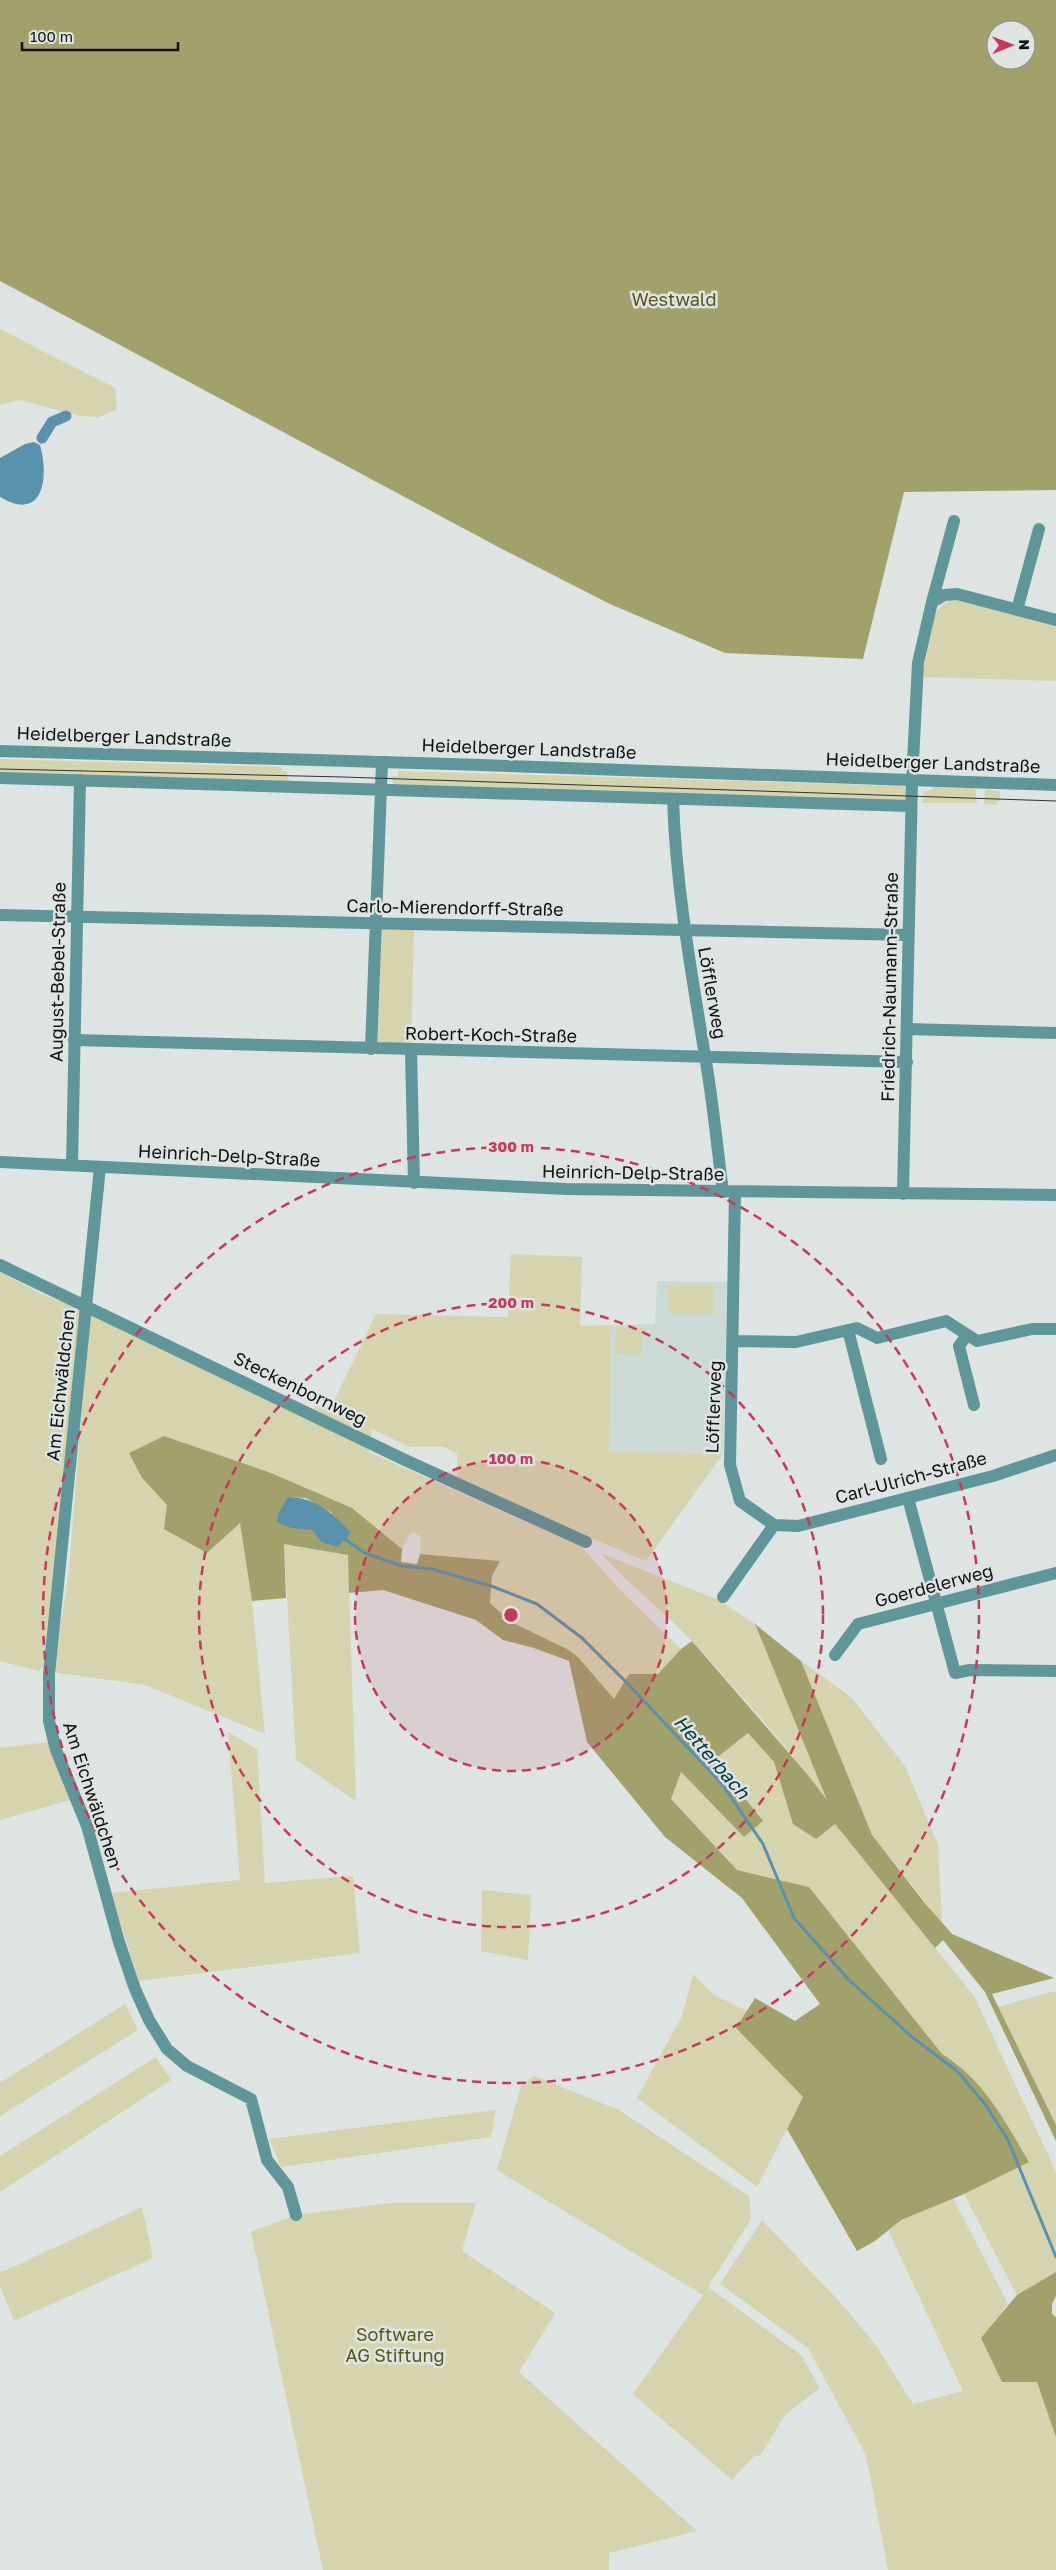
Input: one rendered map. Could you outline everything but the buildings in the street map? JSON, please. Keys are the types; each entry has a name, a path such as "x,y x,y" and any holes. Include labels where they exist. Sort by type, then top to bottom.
{"street":[{"name":"Friedrich-Naumann-Straße","path":"903,1194 911,806 918,663 954,521"},
{"path":"1017,610 1039,529"},
{"path":"932,602 944,594 957,594 1056,620"},
{"name":"Heidelberger Landstraße","path":"0,751 1056,785"},
{"path":"371,1049 382,762"},
{"path":"0,778 911,806"},
{"name":"August-Bebel-Straße","path":"72,1165 80,780"},
{"name":"Löfflerweg","path":"673,800 674,843 684,931 729,1192 734,1341 730,1465 740,1501 774,1525"},
{"name":"Carlo-Mierendorff-Straße","path":"0,915 77,915 908,935"},
{"path":"907,1029 1056,1033"},
{"name":"Robert-Koch-Straße","path":"74,1040 411,1051 907,1062"},
{"path":"411,1051 414,1183"},
{"name":"Heinrich-Delp-Straße","path":"0,1162 576,1190 1056,1195"},
{"name":"Am Eichwäldchen","path":"100,1167 49,1674 49,1722 56,1750 87,1826 122,1951 149,2020 167,2049 188,2066 250,2099 267,2160 288,2187 296,2215"},
{"name":"Steckenbornweg","path":"0,1265 405,1460 586,1542"},
{"path":"734,1341 796,1342 857,1328 877,1338 946,1322 977,1341 1032,1329 1056,1329"},
{"path":"848,1330 881,1459"},
{"path":"967,1335 959,1346 974,1405"},
{"name":"Carl-Ulrich-Straße","path":"774,1525 798,1526 993,1476 1056,1455"},
{"path":"908,1498 955,1673 970,1670 1056,1671"},
{"path":"723,1597 774,1525"},
{"name":"Goerdelerweg","path":"835,1654 858,1624 1056,1573"}],"shaded area":[{"path":"657,1281 727,1282 723,1454 609,1452 612,1325 655,1324"}],"green space":[{"name":"Westwald","path":"0,0 1056,0 1056,490 904,492 863,659 725,653 610,604 504,550 0,281"},
{"path":"0,329 115,388 117,409 99,417 80,416 20,400 0,405"},
{"path":"957,598 1056,624 1056,681 922,677 935,614 944,603"},
{"path":"0,759 281,767 282,771 287,771 289,784 0,773"},
{"path":"398,771 903,786 906,788 907,801 394,784 391,776 398,776"},
{"path":"933,787 975,788 977,803 922,803 924,791 930,791"},
{"path":"985,789 1000,792 1000,801 997,801 997,805 984,804"},
{"path":"375,923 414,925 411,1051 371,1049"},
{"path":"511,1254 582,1257 580,1326 612,1325 609,1452 723,1454 646,1561 457,1483 457,1454 444,1447 410,1447 372,1429 369,1452 582,1547 621,1591 681,1649 658,1674 629,1674 614,1700 578,1657 567,1649 511,1622 490,1603 492,1576 500,1561 420,1554 421,1537 414,1532 409,1535 402,1549 352,1508 271,1473 164,1436 142,1478 167,1505 240,1523 252,1601 265,1734 145,1685 53,1672 69,1572 89,1315 307,1418 317,1404 330,1409 376,1314 508,1317"},
{"path":"0,1272 42,1294 81,1309 46,1661 39,1671 0,1661"},
{"path":"668,1286 713,1286 713,1314 668,1313"},
{"path":"616,1328 642,1328 641,1353 615,1354"},
{"path":"164,1436 271,1473 352,1508 402,1549 401,1562 417,1564 420,1554 500,1561 492,1576 490,1603 511,1622 567,1649 578,1657 614,1699 629,1674 658,1674 681,1649 692,1641 807,1774 827,1800 755,1624 801,1661 872,1835 924,1902 952,1934 1054,1978 992,1994 1056,2125 1056,2141 985,1992 943,1940 935,1948 835,1824 816,1839 793,1824 774,1762 748,1733 714,1760 763,1821 744,1837 681,1772 671,1799 737,1870 809,1887 942,2054 957,2064 981,2088 1002,2116 1029,2162 964,2194 901,2220 875,2241 857,2251 787,2129 803,2097 736,2028 755,1998 795,2021 820,2004 742,1898 665,1837 587,1742 569,1661 534,1648 503,1640 476,1620 383,1590 349,1593 348,1555 284,1544 286,1598 252,1601 240,1523 207,1553 164,1529 167,1505 142,1478 129,1453","holes":["288,1497 306,1498 332,1513 321,1542"]},
{"path":"284,1543 348,1555 356,1801 296,1760"},
{"path":"602,1554 719,1600 755,1624 828,1802 780,1741 711,1661"},
{"path":"801,1661 851,1697 905,1766 938,1845 942,1923 872,1835"},
{"path":"228,1732 257,1749 265,1883 353,1876 360,1953 139,1981 111,1893 240,1880"},
{"path":"748,1733 774,1762 793,1824 816,1838 834,1823 974,1996 1056,2172 1056,2272 1017,2295 964,2194 1029,2162 958,2064 942,2054 809,1887 737,1870 671,1799 681,1772 744,1837 762,1821 714,1760"},
{"path":"49,1742 70,1800 0,1820 0,1748"},
{"path":"482,1890 531,1895 528,1960 481,1951"},
{"path":"693,1974 711,1993 747,2011 736,2028 803,2097 757,2187 637,2098 682,2016"},
{"path":"1056,1992 1056,2125 998,2007"},
{"path":"125,2004 138,2030 0,2116 0,2083"},
{"path":"156,2057 171,2080 0,2192 0,2156"},
{"path":"534,2076 619,2110 749,2196 751,2219 708,2287 801,2355 820,2388 785,2415 760,2456 755,2455 732,2480 633,2394 703,2295 497,2170 521,2086"},
{"path":"496,2110 491,2137 281,2167 269,2139"},
{"path":"953,2198 1008,2304 1002,2311 1037,2381 1056,2437 1056,2570 888,2570 866,2455 808,2348 720,2284 762,2220 839,2301 876,2345 913,2404 963,2391 888,2230 900,2220"},
{"name":"Software AG Stiftung","path":"391,2203 476,2203 462,2251 555,2313 519,2372 697,2531 609,2553 609,2570 323,2570 251,2232 296,2215"},
{"path":"142,2207 153,2258 14,2321 0,2286 0,2273"},
{"path":"1056,2272 1056,2296 1052,2304 1052,2314 1056,2317 1056,2437 1037,2382 1002,2382 981,2338 1017,2295"}],"water":[{"path":"34,442 40,445 43,457 43,482 40,493 34,500 26,504 15,504 0,497 0,458 25,444"},
{"path":"288,1497 308,1500 324,1508 351,1533 338,1547 321,1542 312,1530 291,1528 277,1522 278,1514"}],"waterway":[{"path":"42,438 52,422 66,416"},
{"name":"Hetterbach","path":"345,1539 363,1552 401,1566 432,1569 494,1587 537,1604 582,1638 628,1684 722,1784 763,1844 794,1918 849,1980 912,2037 957,2071 985,2104 1008,2140 1056,2257"}],"tram line":[{"path":"0,769 343,777 1056,801"}]}
